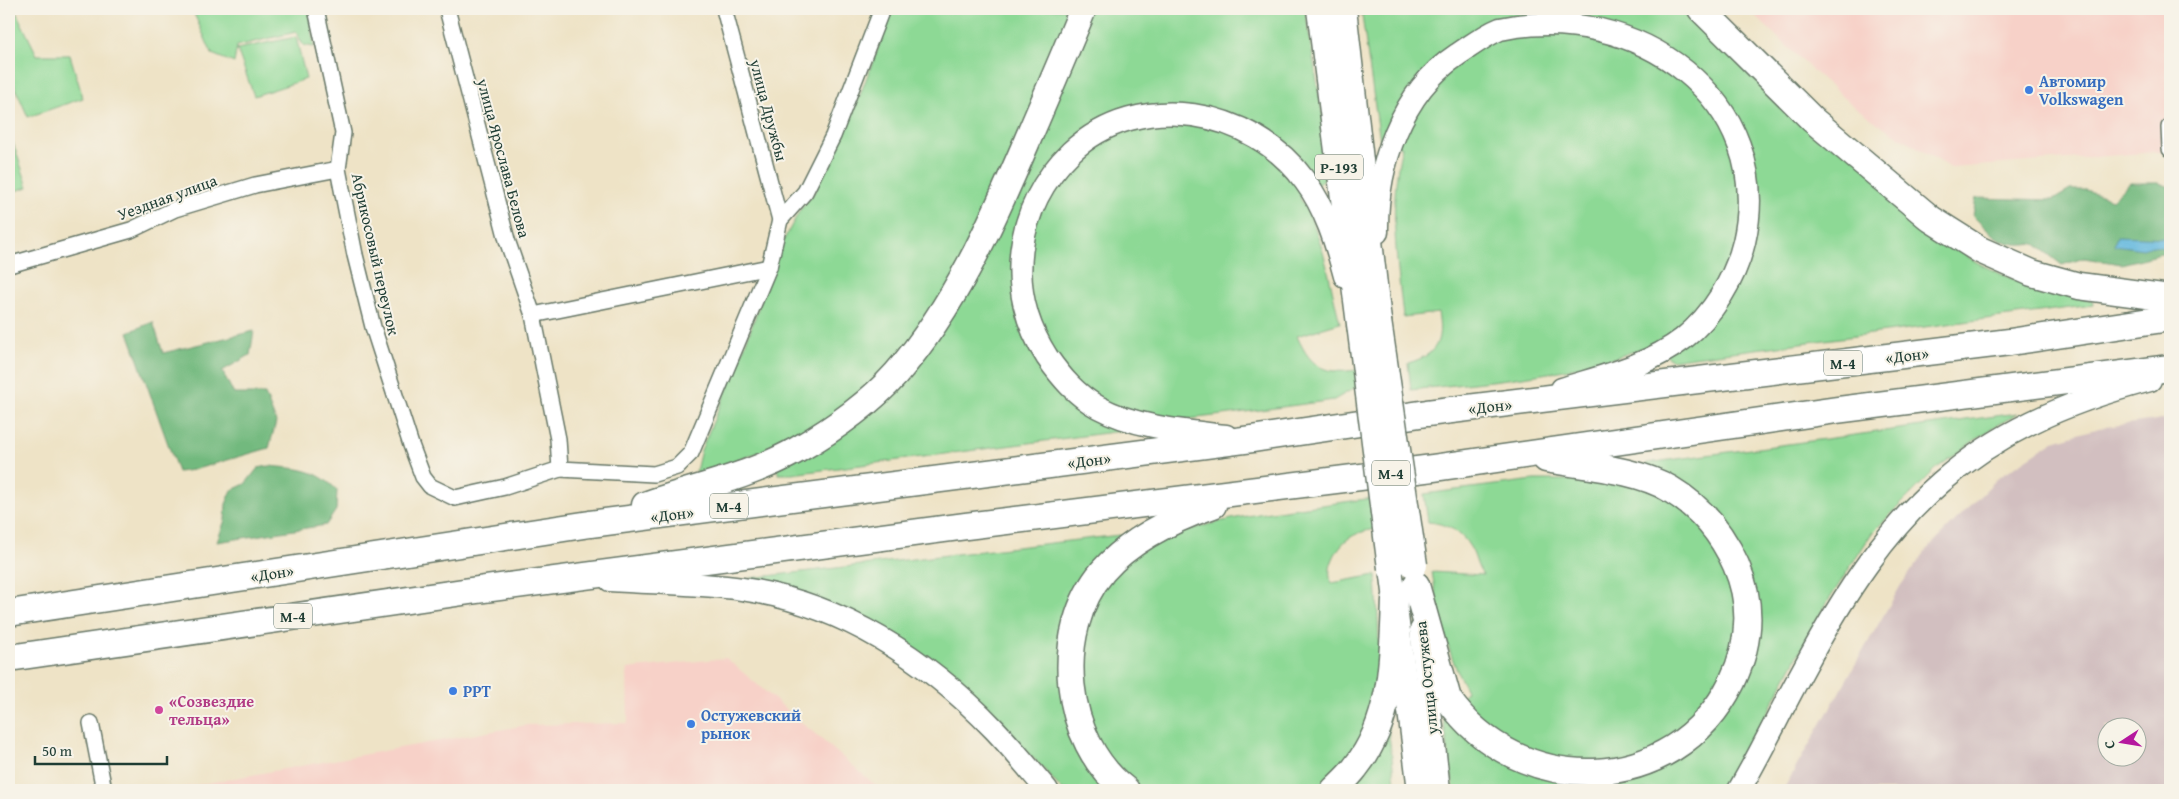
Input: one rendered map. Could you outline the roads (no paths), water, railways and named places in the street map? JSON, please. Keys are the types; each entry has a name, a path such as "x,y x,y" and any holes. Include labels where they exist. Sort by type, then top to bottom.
{"highway":[{"path":"590,524 658,500 729,480 797,450 850,414 894,375 928,334 975,256 1012,176 1083,9"},
{"name":"Р-193","path":"1320,9 1369,323 1404,580"},
{"name":"Р-193","path":"1343,9 1369,323"},
{"path":"1701,9 1813,120 1931,219 1980,250 2032,273 2079,286 2170,298"},
{"name":"«Дон»","path":"9,613 590,524 1252,439 1427,413 1515,404 1980,345 2170,318"},
{"name":"М-4","path":"9,658 470,591 966,526 1525,456 1846,409 2170,368"},
{"path":"1404,580 1448,699 1470,731 1484,744 1517,768 1543,776 1567,780 1589,782 1610,779 1648,767 1669,756 1688,743 1702,729 1727,692 1740,664 1747,633 1748,605 1741,578 1731,554 1717,531 1704,515 1687,500 1670,488 1652,480 1634,475 1525,456"},
{"path":"1126,790 1092,752 1075,711 1071,694 1070,663 1082,610 1092,588 1103,572 1124,551 1168,524 1205,508 1257,491"},
{"path":"1334,790 1356,768 1379,725 1392,663 1404,580"}],"main road":[{"path":"1369,323 1376,215 1385,161 1395,136 1414,99 1429,79 1446,63 1497,30 1534,20 1570,18 1608,22 1625,26 1657,41 1692,66 1702,77 1726,111 1741,147 1749,187 1749,211 1738,262 1727,286 1704,320 1666,351 1627,368 1515,404"},
{"path":"1252,439 1187,432 1143,424 1114,415 1077,393 1057,372 1044,352 1026,315 1021,293 1020,255 1029,218 1037,201 1057,168 1072,151 1112,126 1158,113 1206,117 1250,133 1288,161 1313,193 1333,235 1369,323"},
{"path":"1739,790 1837,610 1875,551 1926,494 1964,462 2002,436 2112,390 2170,375"},
{"path":"574,578 742,589 794,601 845,619 888,642 941,681 995,730 1047,790"},
{"name":"улица Остужева","path":"1404,580 1419,790"},
{"name":"улица Остужева","path":"1404,580 1439,790"}],"street":[{"name":"Абрикосовый переулок","path":"316,9 343,133 342,153 338,168 373,327 411,445 424,477 430,486 454,498 505,487 560,469"},
{"name":"улица Ярослава Белова","path":"447,9 507,240 533,315 558,439 560,469"},
{"name":"улица Дружбы","path":"724,9 780,220"},
{"path":"560,469 575,472 594,470 640,475 662,472 677,467 691,452 769,266 780,220 805,192 829,145 882,9"},
{"path":"2169,126 2170,149"},
{"name":"Уездная улица","path":"9,265 131,230 175,209 255,185 338,168"},
{"path":"533,315 769,266"},
{"path":"91,722 104,790"}],"water":[{"path":"2117,236 2170,238 2170,249 2152,246 2143,249 2114,245"}],"place":[{"name":"Автомир Volkswagen","path":"2029,90"},
{"name":"РРТ","path":"453,691"},
{"name":"«Созвездие тельца»","path":"159,710"},
{"name":"Остужевский рынок","path":"691,724"}]}
